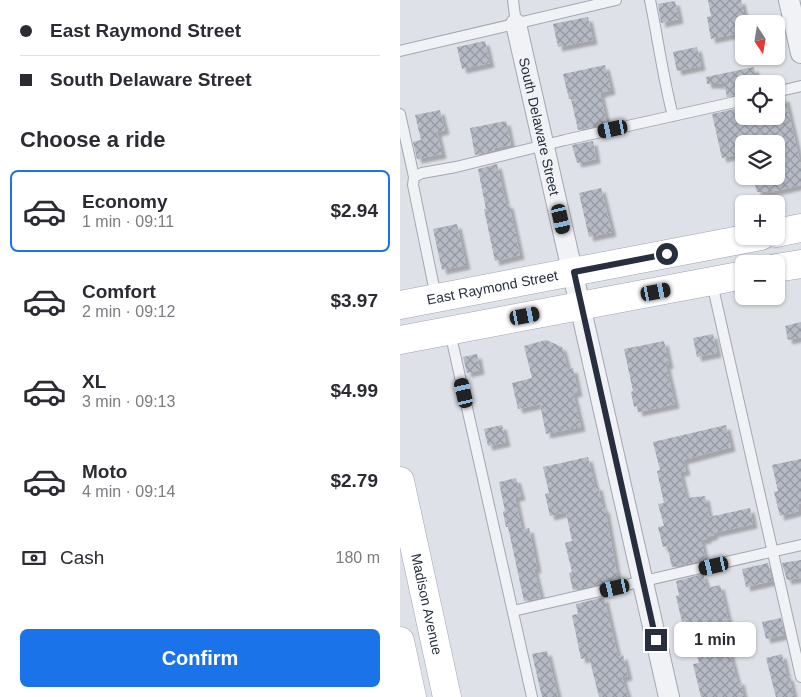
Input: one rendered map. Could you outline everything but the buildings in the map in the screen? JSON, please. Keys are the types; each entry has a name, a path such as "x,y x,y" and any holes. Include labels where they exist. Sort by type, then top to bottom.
{"main road":[{"path":"785,231 801,228"},
{"name":"East Raymond Street","path":"420,301 735,241"},
{"path":"785,267 801,264"},
{"path":"400,340 735,276"},
{"name":"Madison Avenue","path":"400,481 447,697"},
{"path":"400,641 412,697"}],"street":[{"path":"789,0 801,53"},
{"name":"South Delaware Street","path":"516,24 574,272 669,697"}],"lane":[{"path":"513,0 516,24"},
{"path":"400,51 616,0"},
{"path":"650,0 660,49 664,81 673,116"},
{"path":"785,90 801,86"},
{"path":"414,177 422,173 456,167 735,102"},
{"path":"400,114 414,177 420,301"},
{"path":"712,281 801,677"},
{"path":"439,332 513,611 532,697"},
{"path":"513,611 801,545"}],"route":[{"path":"656,640 574,272 667,254"}]}
